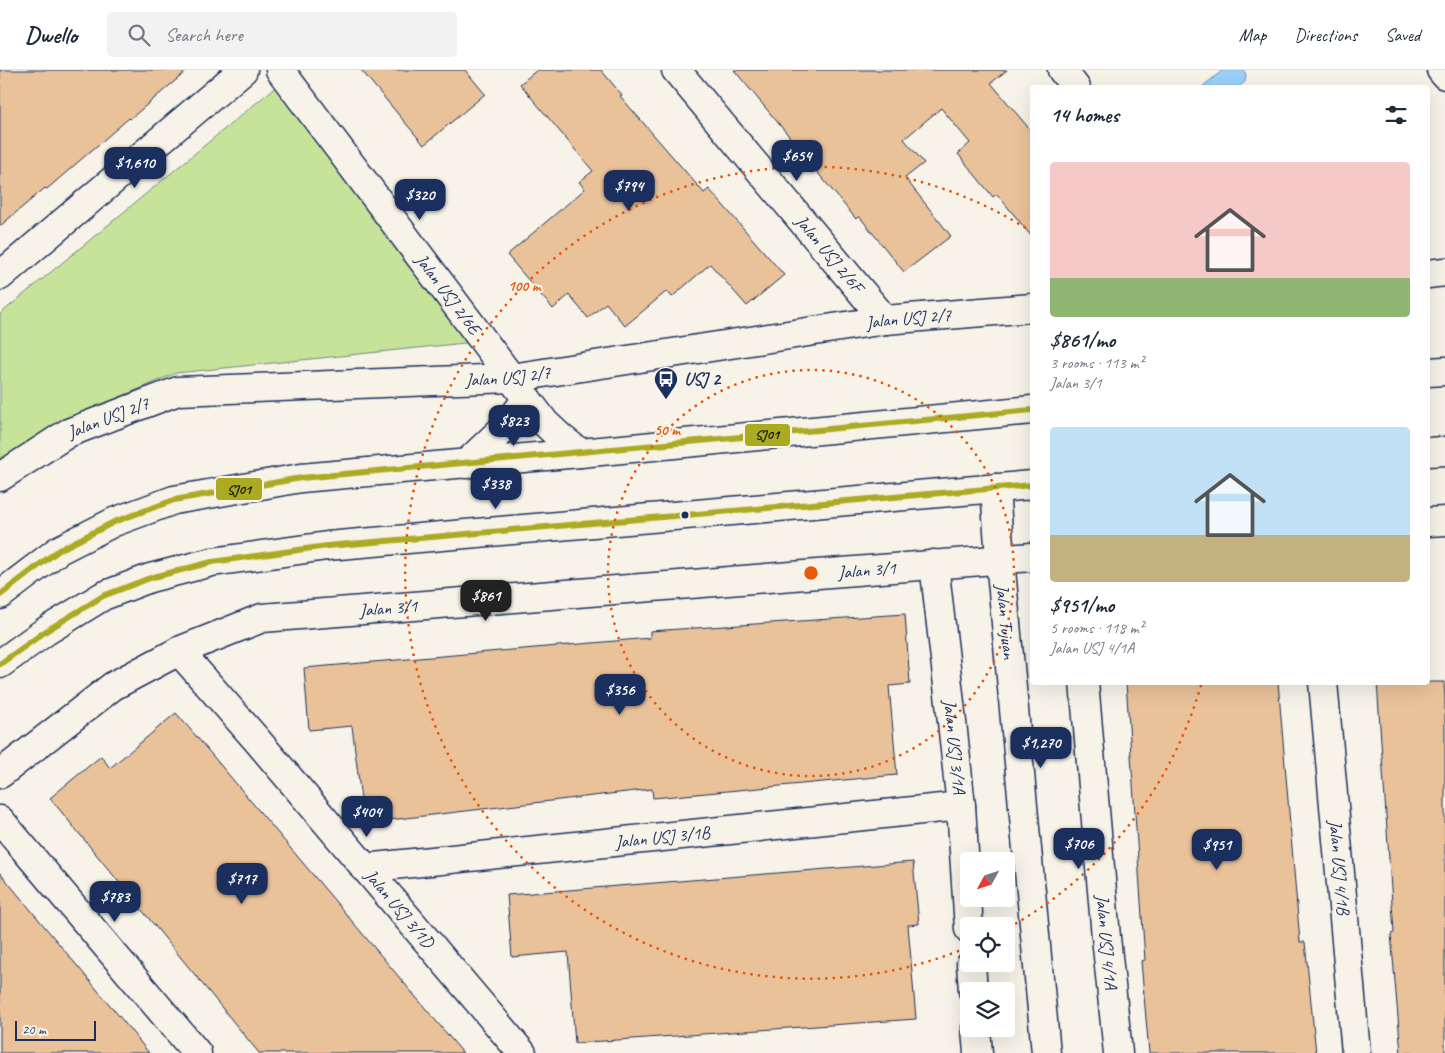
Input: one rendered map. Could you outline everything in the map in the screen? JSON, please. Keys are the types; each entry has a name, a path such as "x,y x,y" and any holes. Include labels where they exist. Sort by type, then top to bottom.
{"street":[{"path":"0,276 243,70"},
{"name":"Jalan USJ 2/6E","path":"280,70 545,423 580,453"},
{"name":"Jalan USJ 2/6F","path":"676,70 885,320"},
{"path":"1062,70 1074,85"},
{"path":"1441,70 1445,74"},
{"path":"1430,274 1445,272"},
{"name":"Jalan USJ 2/7","path":"0,477 68,433 178,391 519,388 885,320 1030,308"},
{"path":"1430,372 1445,371"},
{"path":"466,464 506,426 519,388"},
{"path":"0,595 59,550 114,522 174,500 301,478 1030,410"},
{"path":"1430,452 1445,451"},
{"path":"0,664 46,631 103,596 150,578 212,562 327,546 1030,485"},
{"name":"Jalan Tujuan","path":"995,488 1046,1053"},
{"path":"1430,522 1445,521"},
{"name":"Jalan 3/1","path":"0,774 113,686 179,651 262,618 1030,556"},
{"name":"Jalan USJ 3/1A","path":"934,564 961,806 968,917"},
{"name":"Jalan USJ 3/1D","path":"179,651 522,1053"},
{"name":"Jalan USJ 4/1A","path":"1084,685 1118,1053"},
{"name":"Jalan USJ 4/1B","path":"1323,685 1356,1053"},
{"name":"Jalan USJ 3/1B","path":"364,868 961,806"},
{"path":"0,820 197,1053"}],"green space":[{"path":"278,85 494,340 176,373 57,424 0,462 0,314"}],"water":[{"path":"1223,70 1243,70 1246,74 1245,82 1241,85 1204,85"}],"building":[{"path":"0,70 188,70 47,189 45,188 0,226"},
{"path":"361,70 465,70 485,94 424,145"},
{"path":"537,70 601,70 622,95 620,96 704,193 709,189 784,275 747,306 710,264 672,297 667,291 625,326 606,303 588,318 569,295 553,309 507,255 585,189 579,182 593,171 520,84"},
{"path":"734,70 1007,70 991,83 1030,130 1030,235 997,194 993,197 958,154 970,143 941,108 904,139 924,163 905,178 951,236 904,272 859,216 856,219"},
{"path":"905,614 910,684 889,686 897,775 653,798 652,789 364,823 352,726 309,730 304,668 650,638 650,631"},
{"path":"1430,682 1444,682 1445,1053 1401,1053 1391,934 1394,933 1377,685 1430,685"},
{"path":"1126,685 1278,685 1300,942 1305,942 1316,1053 1149,1053 1141,961 1145,960"},
{"path":"176,713 463,1053 259,1053 50,798 101,756 110,768"},
{"path":"913,862 919,924 908,925 916,1019 575,1043 568,952 512,957 507,895"},
{"path":"0,873 119,1016 149,1053 0,1053"}],"transit line":[{"name":"SJ01","path":"0,595 59,550 114,522 174,500 301,478 1030,410"},
{"name":"SJ01","path":"0,664 46,631 103,596 150,578 212,562 327,546 1030,485"}],"place":[{"name":"USJ 2","path":"666,400"}]}
